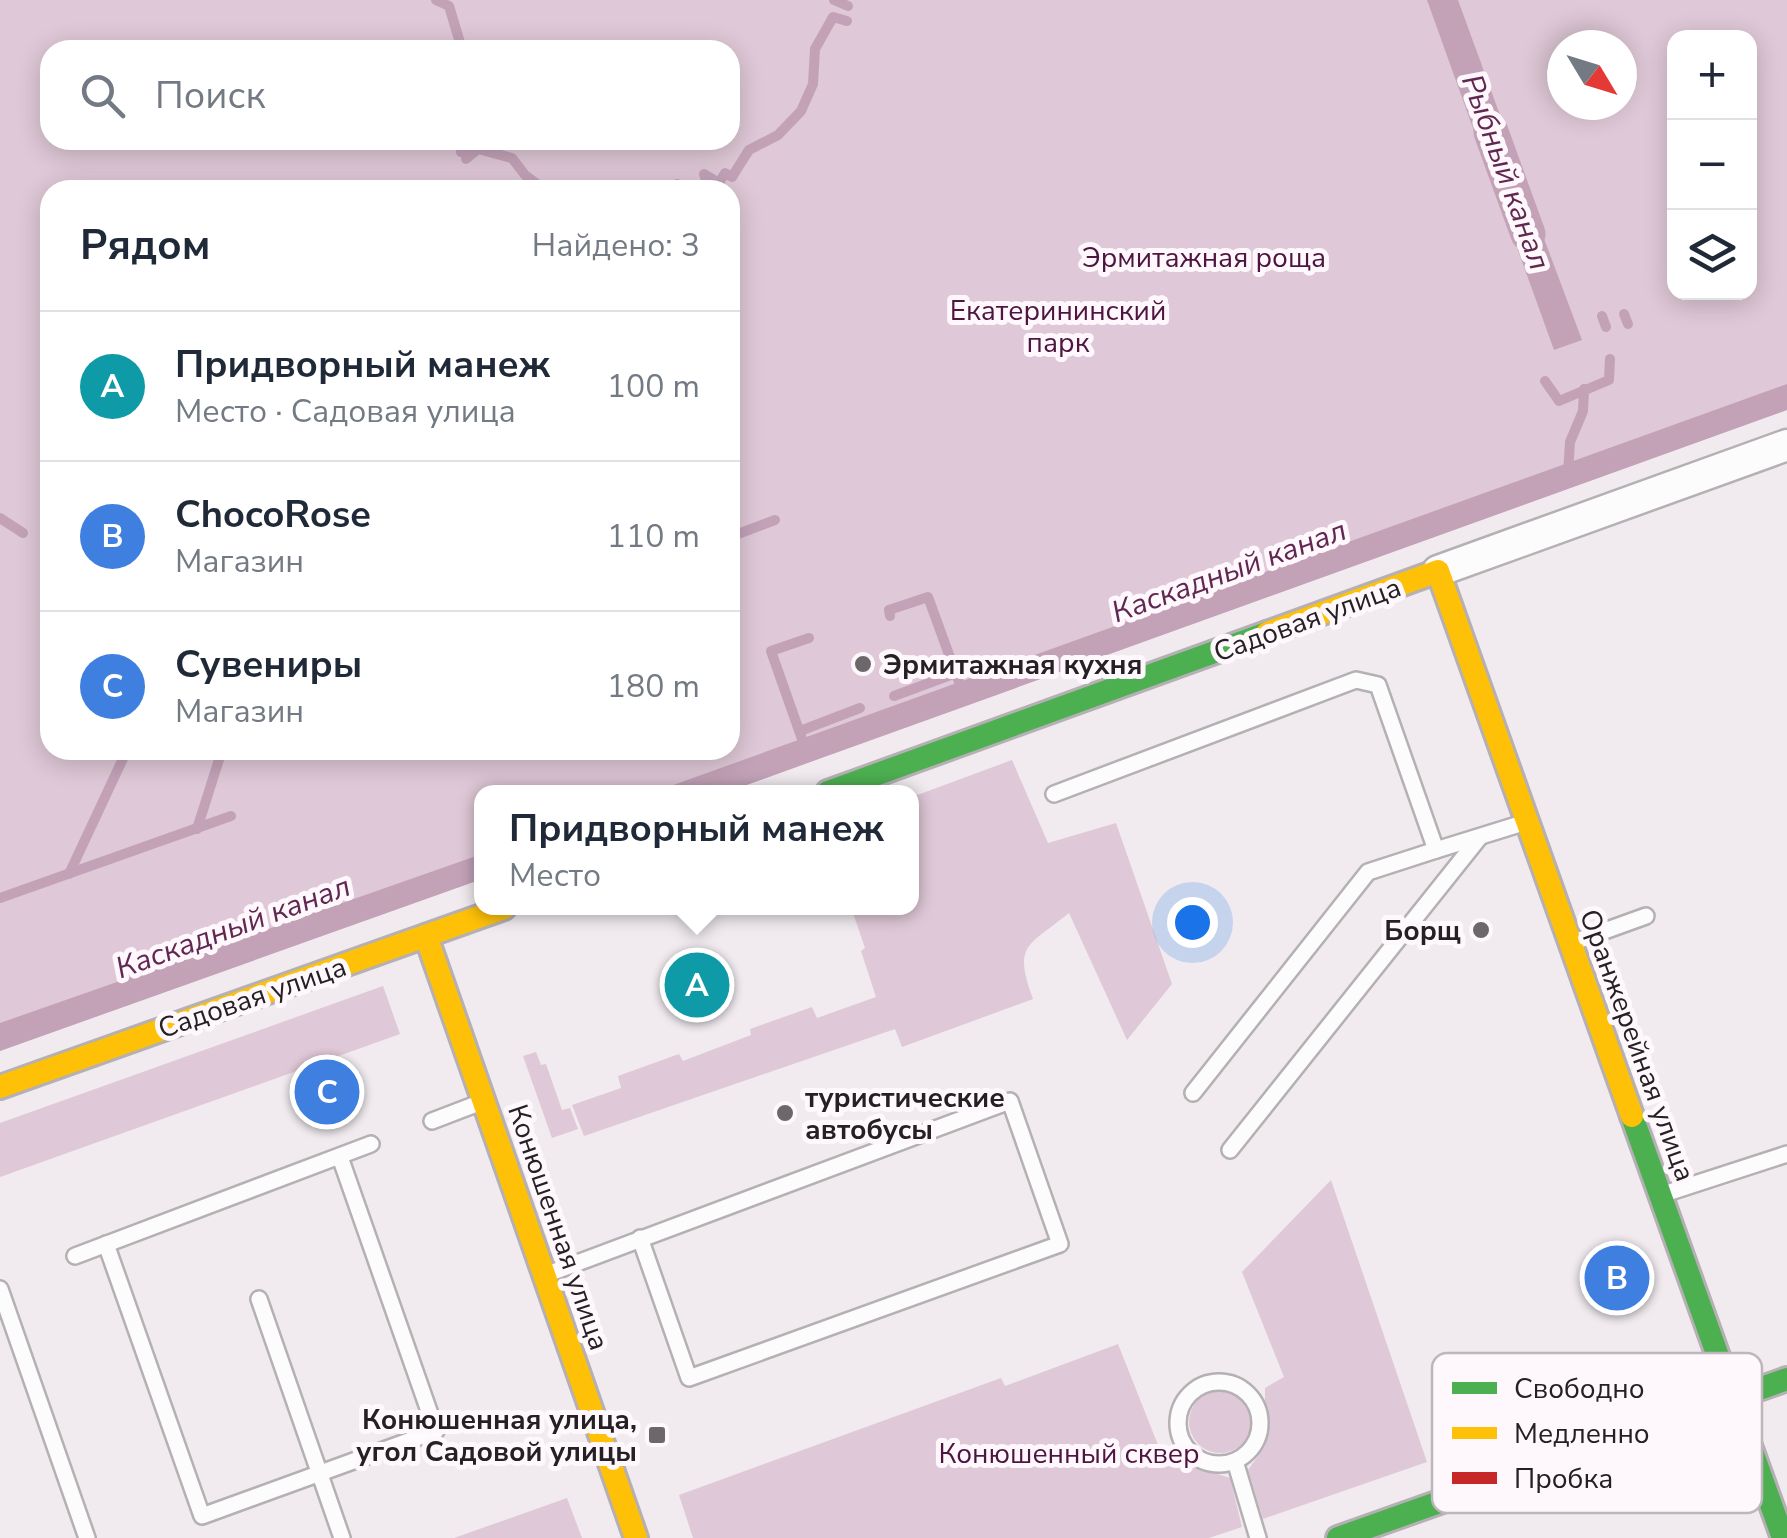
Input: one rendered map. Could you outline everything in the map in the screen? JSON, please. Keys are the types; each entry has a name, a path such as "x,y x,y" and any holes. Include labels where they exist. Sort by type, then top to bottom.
{"main road":[{"name":"Садовая улица","path":"847,785 1438,571"},
{"name":"Оранжерейная улица","path":"1438,571 1717,1353"},
{"name":"Садовая улица","path":"0,1086 484,915"},
{"name":"Конюшенная улица","path":"426,936 636,1538"},
{"path":"1762,1388 1787,1379"},
{"name":"Оранжерейная улица","path":"1762,1479 1783,1538"},
{"path":"1338,1538 1432,1505"}],"street":[{"name":"Садовая улица","path":"1438,571 1787,446"}],"lane":[{"path":"1054,794 1356,680 1378,685 1436,850"},
{"path":"1192,1093 1368,872 1527,822"},
{"path":"1230,1150 1478,838"},
{"path":"1570,943 1646,916"},
{"path":"432,1121 483,1101"},
{"path":"544,1275 640,1238 1010,1101 1060,1244 689,1378 640,1238"},
{"path":"76,1256 371,1144"},
{"path":"1660,1196 1787,1154"},
{"path":"106,1244 202,1516 436,1431 340,1157"},
{"path":"4,1284 87,1538"},
{"path":"259,1299 342,1538"},
{"path":"1220,1381 1246,1390 1260,1414 1256,1442 1235,1461 1211,1463 1199,1459 1182,1440 1179,1414 1184,1401 1206,1384 1220,1381"},
{"path":"1235,1461 1258,1538"}],"green space":[{"name":"Екатерининский парк","path":"0,0 1787,0 1787,410 746,785 474,785 474,882 0,1051"},
{"path":"1012,760 1048,843 1116,823 1172,984 1127,1040 1069,913 1028,948 1024,967 1033,999 902,1047 895,1029 584,1136 572,1105 621,1088 618,1076 679,1054 683,1061 751,1035 750,1029 812,1007 817,1018 876,997 854,915 919,915 919,794"},
{"path":"383,986 400,1034 0,1177 0,1123"},
{"path":"536,1052 541,1065 546,1064 562,1110 570,1108 578,1129 552,1138 523,1056"},
{"name":"Конюшенный сквер","path":"1331,1180 1427,1462 1263,1519 1248,1470 1265,1446 1265,1388 1284,1377 1242,1272"},
{"name":"Конюшенный сквер","path":"1118,1344 1162,1455 1180,1452 1196,1467 1230,1478 1242,1527 1209,1538 693,1538 679,1495 1001,1378 1005,1386"},
{"name":"Конюшенный сквер","path":"1220,1391 1242,1400 1251,1422 1242,1444 1220,1453 1198,1444 1189,1422 1198,1400"},
{"path":"567,1498 582,1538 454,1538"}],"water":[{"path":"1427,0 1458,0 1520,170 1492,181"},
{"path":"1525,188 1582,340 1554,350 1499,198"},
{"path":"1787,384 1787,410 746,785 673,785"},
{"path":"474,857 474,882 0,1051 0,1023"}],"waterway":[{"path":"436,0 449,6 459,40"},
{"path":"834,0 848,6"},
{"path":"721,180 725,173 732,177 749,150 778,135 801,111 813,84 815,49 833,17 847,21"},
{"name":"Рыбный канал","path":"1491,132 1528,234"},
{"path":"466,159 477,150"},
{"path":"482,150 512,158 532,180"},
{"path":"706,180 704,174 714,180"},
{"path":"1624,314 1628,324"},
{"path":"1602,316 1606,327"},
{"path":"1545,381 1559,401 1609,380 1610,359"},
{"path":"1568,473 1570,442 1583,411 1584,389"},
{"path":"0,518 23,533"},
{"path":"740,533 775,520"},
{"path":"890,616 889,610 928,597 959,682"},
{"path":"802,739 771,651 809,638"},
{"path":"894,696 956,673"},
{"path":"800,731 860,708"},
{"path":"69,874 122,760"},
{"path":"197,829 219,760"},
{"path":"0,898 231,816"}],"traffic: fast":[{"path":"847,785 1267,633"},
{"path":"1632,1116 1717,1353"},
{"path":"1762,1388 1787,1379"},
{"path":"1762,1479 1783,1538"},
{"path":"1338,1538 1432,1505"}],"traffic: slow":[{"path":"1267,633 1438,571 1632,1116"},
{"path":"0,1087 484,915"},
{"path":"426,936 636,1538"}],"place":[{"name":"Эрмитажная кухня","path":"863,664"},
{"name":"Борщ","path":"1481,930"},
{"name":"Придворный манеж","path":"697,985"},
{"name":"Сувениры","path":"327,1092"},
{"name":"туристические автобусы","path":"785,1113"},
{"name":"ChocoRose","path":"1617,1278"},
{"name":"Конюшенная улица, угол Садовой улицы","path":"657,1435"}],"park label":[{"name":"Эрмитажная роща","path":"1204,257"}],"water label":[{"name":"Каскадный канал","path":"1229,571"},
{"name":"Каскадный канал","path":"233,927"}]}
